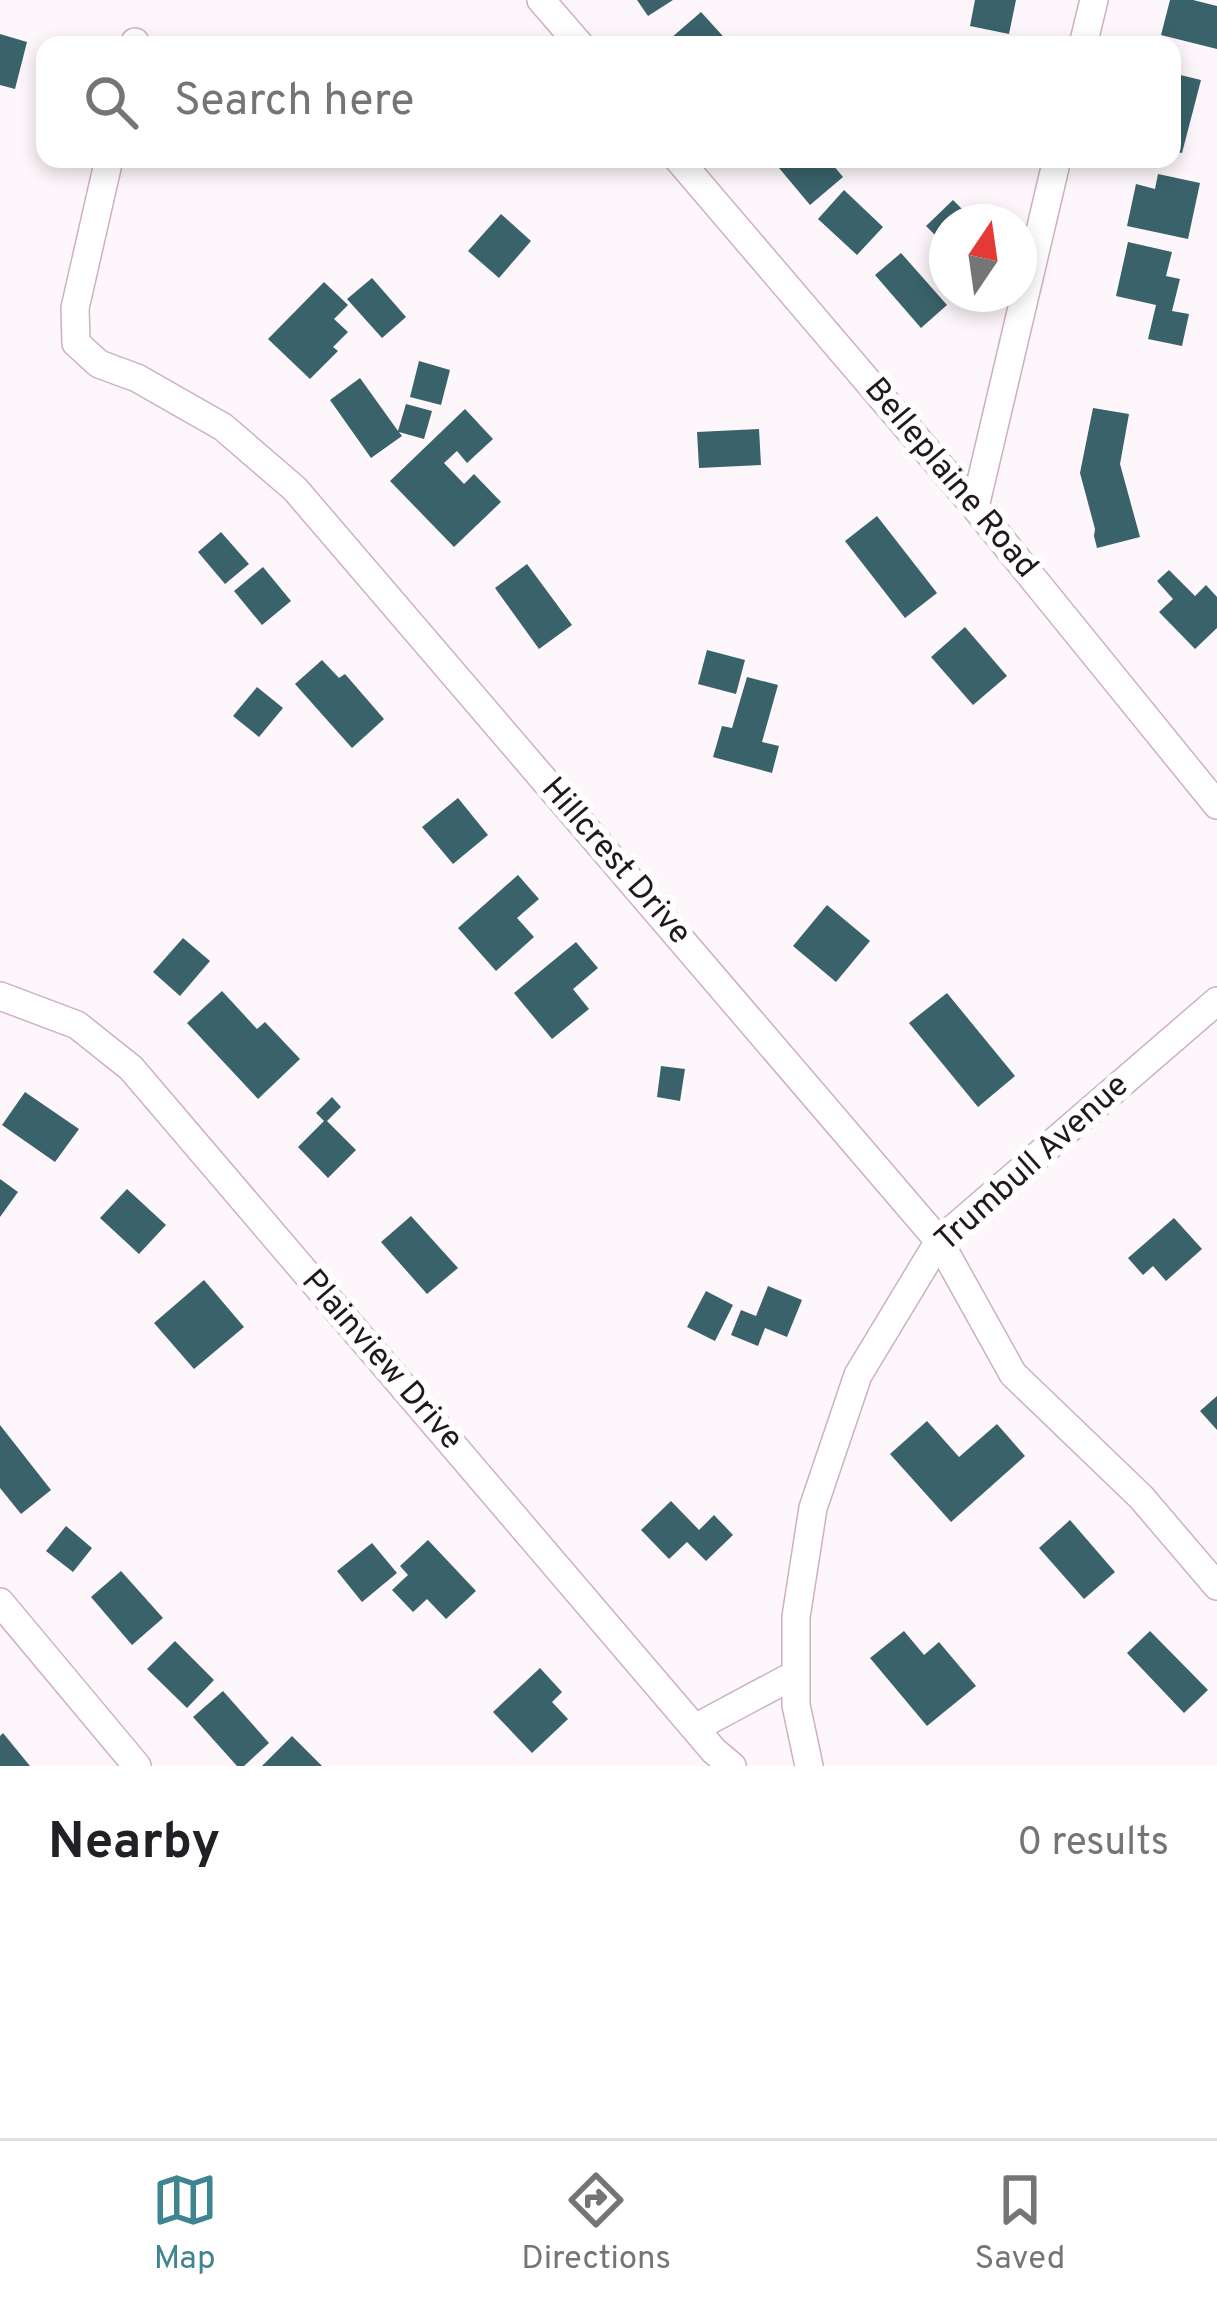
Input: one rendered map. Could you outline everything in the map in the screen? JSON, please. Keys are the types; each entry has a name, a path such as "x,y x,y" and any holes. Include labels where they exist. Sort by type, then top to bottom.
{"street":[{"path":"542,0 572,36"},
{"path":"1085,36 1094,0"},
{"name":"Hillcrest Drive","path":"107,168 75,308 76,343 99,364 137,378 223,427 296,489 939,1241 1013,1374 1141,1497 1217,1586"},
{"name":"Belleplaine Road","path":"686,168 975,506 1217,805"},
{"path":"975,506 1055,168"},
{"name":"Plainview Drive","path":"0,996 77,1025 130,1068 714,1751 732,1766"},
{"name":"Trumbull Avenue","path":"809,1766 796,1705 796,1616 813,1508 858,1375 939,1241 1217,1001"},
{"path":"0,1602 137,1766"},
{"path":"695,1728 796,1674"}],"building":[{"path":"637,0 673,0 648,16"},
{"path":"975,0 1016,0 1009,34 970,26"},
{"path":"1170,0 1217,6 1217,49 1181,40 1181,36 1161,35"},
{"path":"701,12 723,36 673,36"},
{"path":"0,34 27,42 15,89 0,85"},
{"path":"1181,75 1201,80 1181,153"},
{"path":"779,168 836,168 843,177 810,205"},
{"path":"1158,174 1200,183 1188,239 1127,226 1136,184 1155,189"},
{"path":"844,190 883,227 857,255 818,219"},
{"path":"501,214 531,241 499,278 468,251"},
{"path":"1128,242 1172,252 1166,276 1180,279 1172,311 1189,314 1182,346 1148,339 1156,305 1116,296"},
{"path":"901,253 929,285 929,312 939,312 921,328 875,275"},
{"path":"372,278 406,317 382,338 347,299"},
{"path":"324,282 348,305 334,319 348,332 333,347 338,351 310,379 268,339"},
{"path":"419,361 450,370 441,405 410,397"},
{"path":"360,378 398,431 406,404 432,411 424,439 399,432 402,436 371,458 330,400"},
{"path":"1093,408 1129,414 1120,464 1140,537 1097,548 1080,473"},
{"path":"465,409 493,439 467,463 457,451 444,463 464,484 474,474 501,502 454,547 390,481"},
{"path":"759,429 761,465 699,468 697,432"},
{"path":"877,516 937,593 905,618 845,541"},
{"path":"221,532 249,564 225,584 198,552"},
{"path":"527,564 572,625 539,649 495,588"},
{"path":"263,567 291,601 262,625 234,591"},
{"path":"1169,570 1195,596 1206,585 1217,597 1217,628 1195,649 1159,612 1173,599 1157,581"},
{"path":"965,627 1007,676 973,705 931,657"},
{"path":"707,650 745,660 736,694 698,684"},
{"path":"322,660 339,678 345,674 384,719 352,748 295,684"},
{"path":"747,677 778,685 762,742 779,746 772,773 713,757 722,726 732,728"},
{"path":"257,687 283,708 259,737 233,716"},
{"path":"458,798 488,835 453,864 422,827"},
{"path":"518,875 539,899 517,918 534,937 496,971 458,928"},
{"path":"827,905 870,941 836,982 793,946"},
{"path":"183,938 210,961 180,996 153,972"},
{"path":"576,942 598,968 573,989 589,1009 552,1039 514,993"},
{"path":"222,991 257,1029 265,1022 300,1059 258,1099 187,1023"},
{"path":"947,993 1015,1076 978,1107 909,1023"},
{"path":"661,1066 685,1069 680,1101 657,1097"},
{"path":"25,1092 79,1129 55,1162 2,1125"},
{"path":"332,1097 341,1107 327,1121 356,1150 328,1178 298,1147 324,1121 316,1113"},
{"path":"0,1179 18,1192 0,1217"},
{"path":"127,1189 166,1225 139,1254 100,1218"},
{"path":"411,1216 458,1268 427,1294 381,1242"},
{"path":"1174,1218 1202,1249 1166,1281 1153,1266 1143,1275 1128,1258"},
{"path":"204,1280 244,1327 194,1369 154,1323"},
{"path":"768,1286 802,1300 787,1337 765,1328 758,1346 731,1335 741,1310 756,1316"},
{"path":"706,1291 733,1305 715,1341 687,1327"},
{"path":"1217,1396 1217,1430 1200,1411"},
{"path":"927,1421 959,1457 997,1424 1025,1456 951,1522 890,1454"},
{"path":"0,1425 51,1490 21,1514 0,1488"},
{"path":"671,1501 699,1530 714,1515 733,1535 706,1561 687,1542 669,1559 641,1530"},
{"path":"1070,1520 1115,1572 1084,1599 1039,1548"},
{"path":"66,1526 92,1548 73,1572 46,1551"},
{"path":"428,1540 476,1591 446,1619 427,1599 413,1612 392,1590 408,1575 400,1566"},
{"path":"372,1543 397,1573 362,1602 337,1571"},
{"path":"121,1571 163,1618 132,1645 91,1597"},
{"path":"904,1631 924,1655 939,1642 976,1686 927,1726 870,1658"},
{"path":"1150,1631 1208,1690 1184,1713 1127,1653"},
{"path":"175,1641 214,1680 187,1708 147,1669"},
{"path":"540,1668 562,1692 552,1702 568,1719 532,1753 493,1712"},
{"path":"223,1691 269,1743 244,1766 237,1766 193,1717"},
{"path":"3,1733 30,1766 0,1766"},
{"path":"292,1736 322,1766 262,1766"}]}
